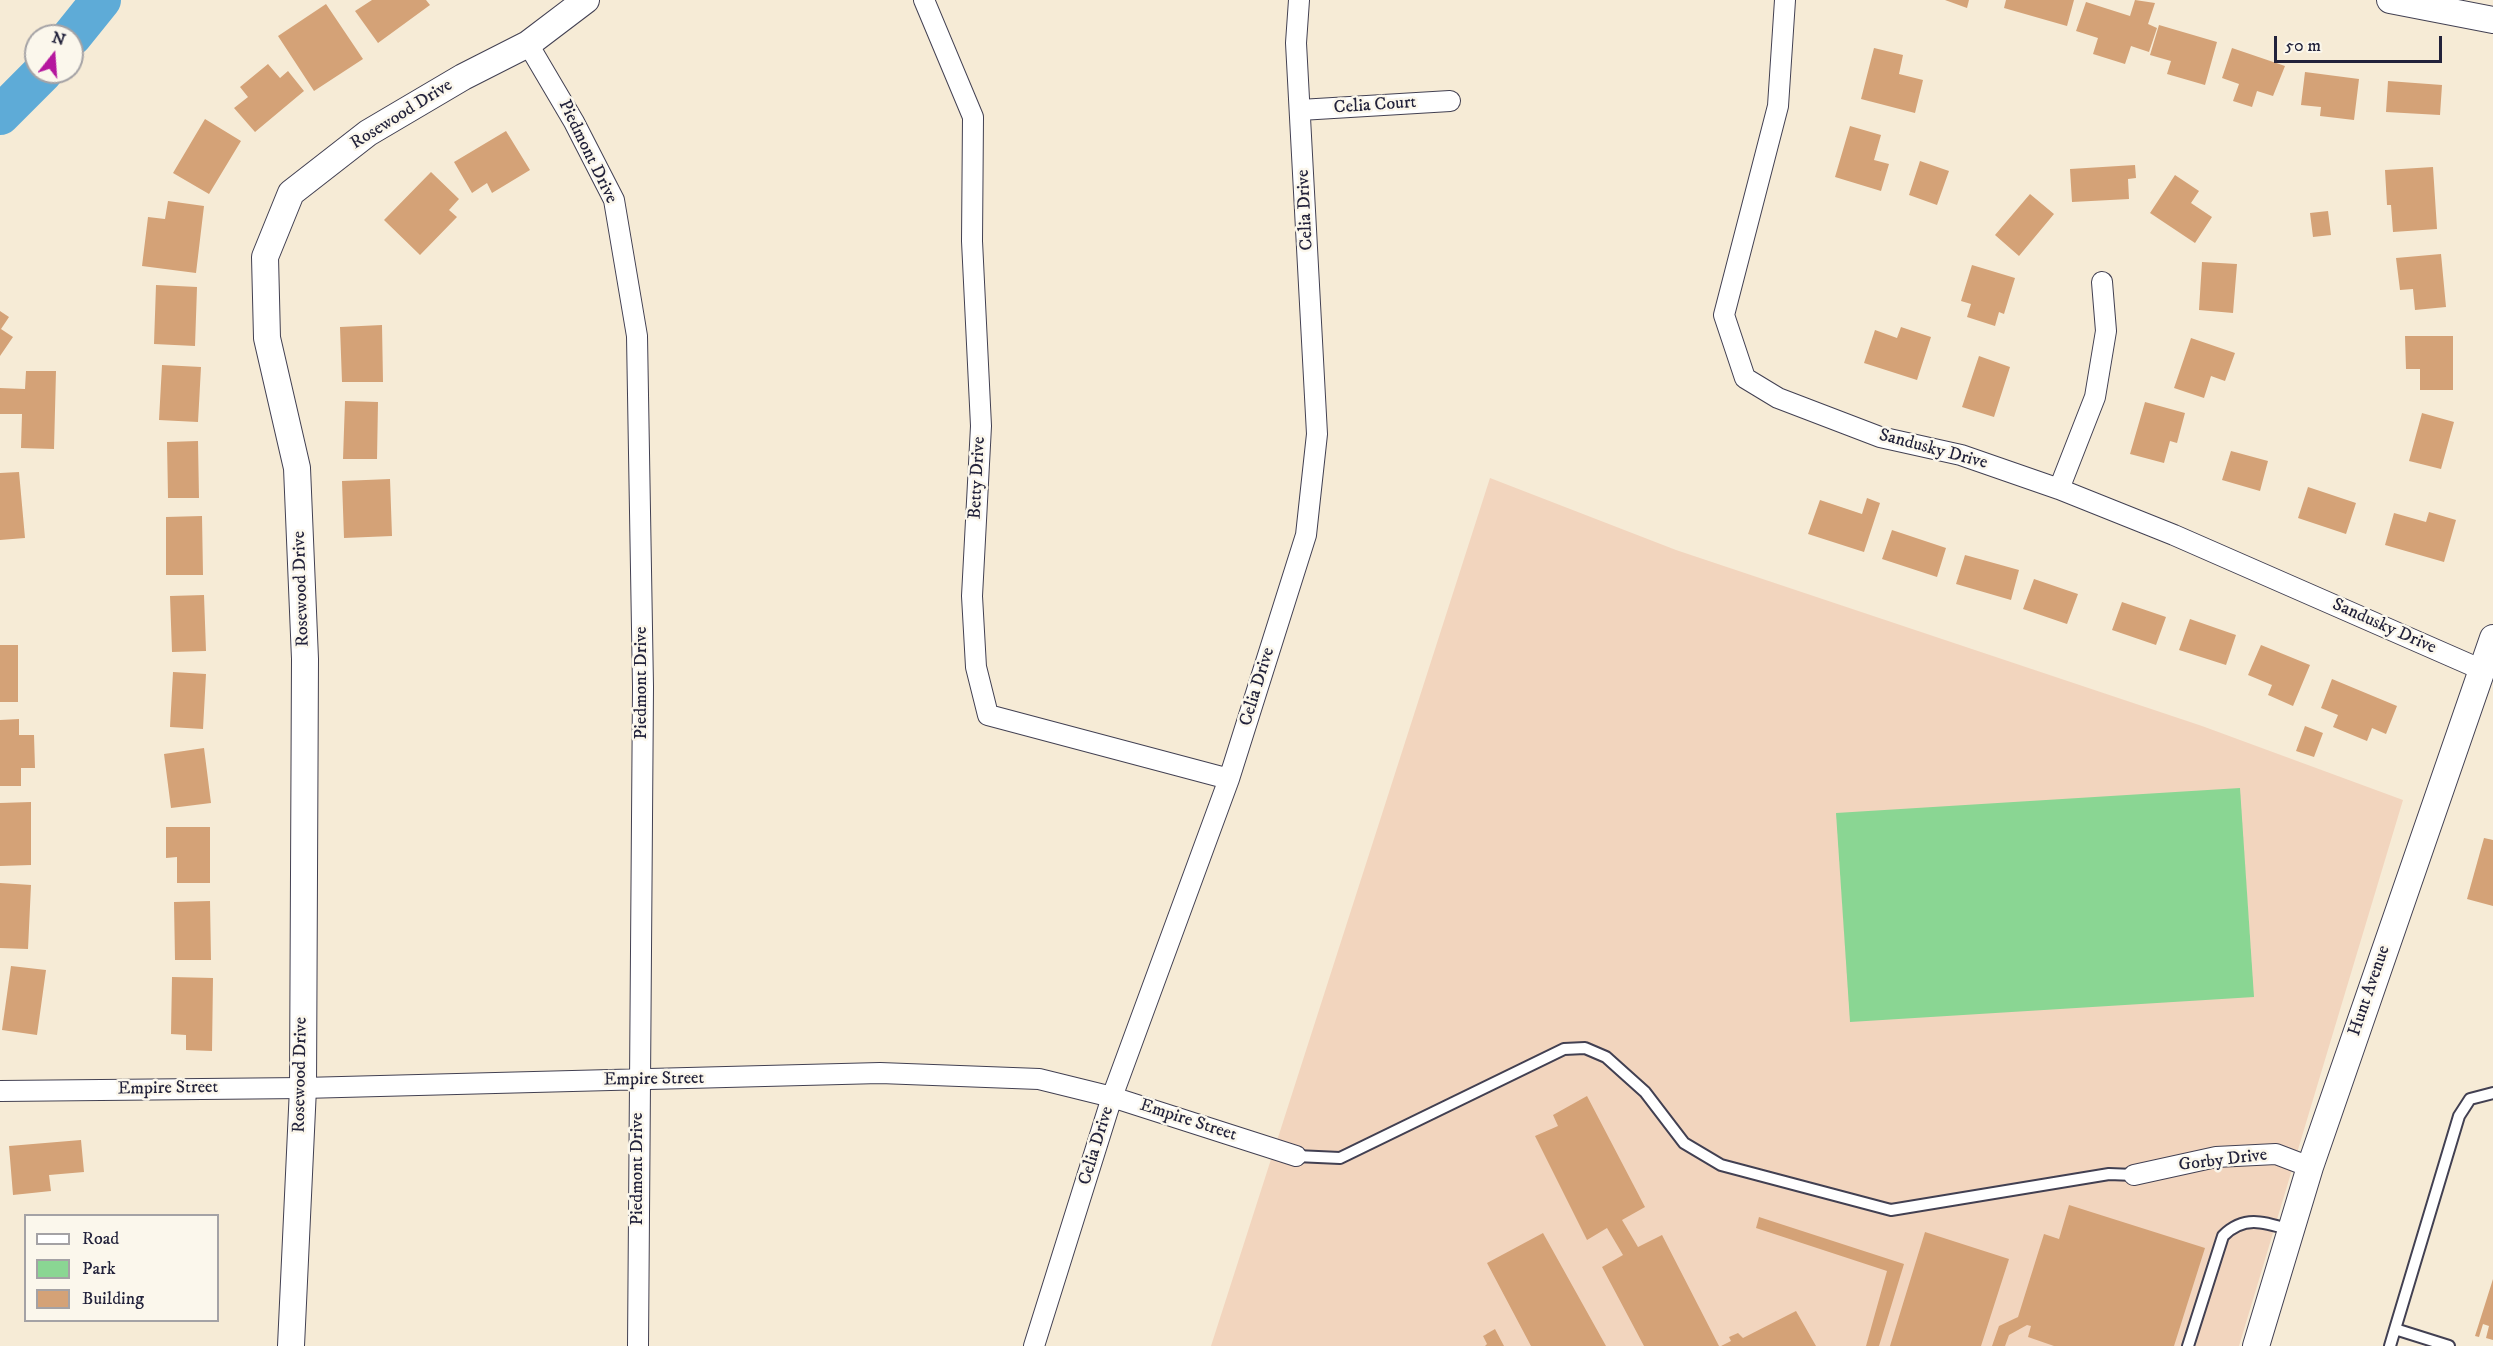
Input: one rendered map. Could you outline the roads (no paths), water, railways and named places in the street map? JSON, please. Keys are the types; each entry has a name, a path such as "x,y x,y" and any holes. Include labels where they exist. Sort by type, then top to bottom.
{"street":[{"name":"Rosewood Drive","path":"291,1346 303,1088 305,659 297,468 267,338 265,257 291,193 368,133 463,77 528,44 586,0"},
{"name":"Betty Drive","path":"924,0 973,117 972,241 981,426 972,596 976,667 988,715 1230,779"},
{"name":"Celia Drive","path":"1034,1346 1112,1097 1230,779 1306,535 1317,434 1296,44 1299,0"},
{"name":"Sandusky Drive","path":"1785,0 1778,106 1724,315 1745,378 1778,398 1880,437 1961,455 2059,489 2174,535 2480,669"},
{"path":"2390,0 2493,20"},
{"name":"Piedmont Drive","path":"528,44 574,122 614,200 638,336 643,687 638,1080 638,1346"},
{"name":"Celia Court","path":"1300,110 1450,101"},
{"path":"2059,489 2095,398 2106,331 2102,282"},
{"name":"Hunt Avenue","path":"2256,1346 2310,1167 2480,669 2493,638"},
{"name":"Empire Street","path":"0,1091 303,1088 903,1074 1039,1079 1112,1097 1296,1156"},
{"name":"Gorby Drive","path":"2134,1175 2216,1157 2276,1154 2310,1167"}],"lane":[{"path":"1296,1156 1340,1158 1564,1049 1585,1048 1606,1058 1644,1092 1684,1143 1721,1165 1891,1210 2109,1174 2134,1175"},
{"path":"2390,1346 2459,1116 2470,1100 2493,1093"},
{"path":"2188,1346 2223,1236 2235,1225 2256,1221 2291,1230"},
{"path":"2395,1329 2449,1346"}],"waterway":[{"path":"82,24 101,0"},
{"path":"0,115 31,84"}]}
